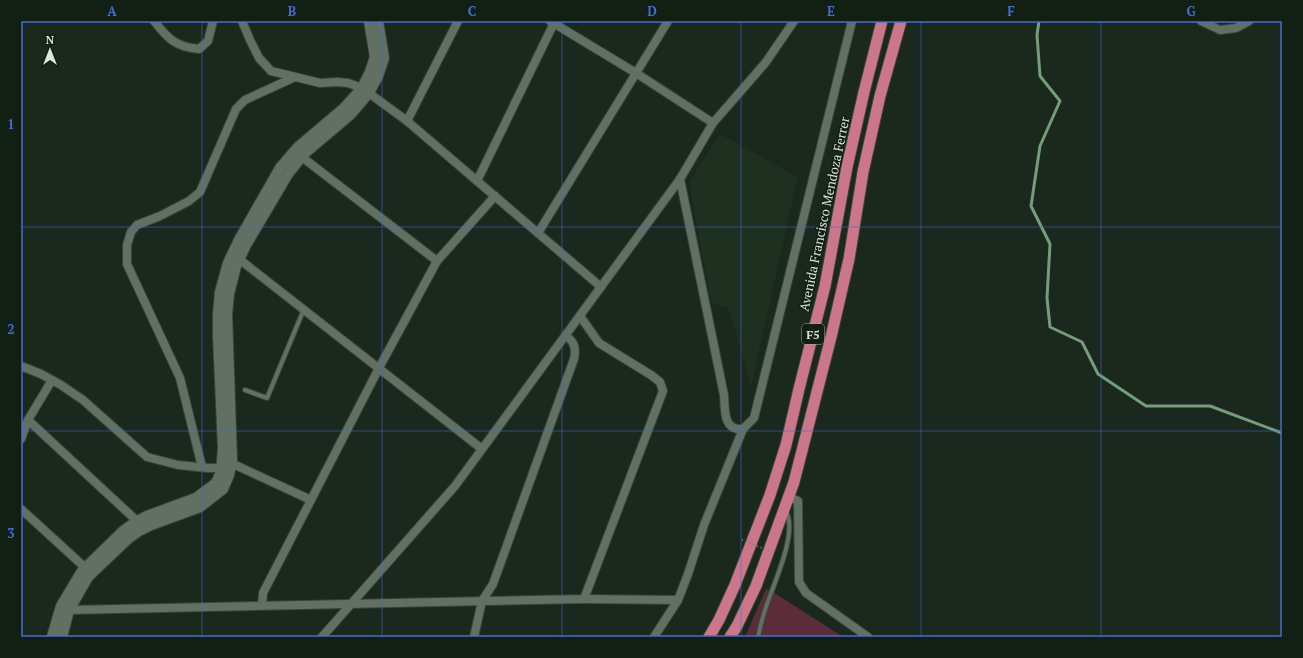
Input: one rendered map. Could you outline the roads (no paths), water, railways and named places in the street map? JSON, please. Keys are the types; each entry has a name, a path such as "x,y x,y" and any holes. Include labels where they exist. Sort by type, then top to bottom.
{"highway":[{"name":"Avenida Francisco Mendoza Ferrer","path":"709,637 719,620 735,585 770,495 786,445 825,286 847,167 882,21"},
{"name":"F5","path":"730,637 737,626 756,586 789,497 849,259 863,172 880,96 901,21"},
{"path":"864,92 880,96"},
{"path":"770,495 789,497"}],"street":[{"path":"154,21 176,44 188,48 199,49 208,41 213,21"},
{"path":"242,21 259,58 271,71 320,83 337,82 348,84 366,90 407,121 601,287"},
{"path":"366,90 375,57 369,21"},
{"path":"52,637 82,571 88,571 129,538 151,524 189,511 209,501 223,489 229,475 232,448 227,314 229,294 236,266 235,258 238,240 280,168 298,154 344,108 366,90 378,76 384,58 378,21"},
{"path":"407,121 458,21"},
{"path":"538,233 668,21"},
{"path":"322,637 455,486 680,179 713,123 766,62 794,21"},
{"path":"654,637 678,600 704,524 743,429 754,418 852,21"},
{"path":"1201,21 1220,30 1229,25 1236,28 1249,21"},
{"path":"477,181 553,22 713,123"},
{"path":"202,467 180,378 127,264 127,245 131,232 137,225 160,216 183,204 200,192 236,109 245,100 294,77"},
{"path":"298,154 437,261"},
{"path":"680,179 724,395 726,415 730,426 736,430 743,429"},
{"path":"262,606 264,593 311,500 379,368 437,261 495,196"},
{"path":"235,258 304,309 482,449"},
{"path":"88,571 123,531 137,521 196,498 216,483 221,468 223,448 218,314 220,292 228,263 235,258"},
{"path":"580,316 599,343 651,375 660,382 663,391 584,599"},
{"path":"474,637 482,601 493,584 574,360 574,345 572,340 566,336"},
{"path":"21,366 52,380 83,400 147,457 178,465 202,467 221,468 231,463"},
{"path":"21,439 28,420 52,380"},
{"path":"28,420 137,521"},
{"path":"231,463 311,500"},
{"path":"789,497 798,502 799,582 806,593 868,637"},
{"path":"21,509 88,571"},
{"path":"65,608 262,606 584,599 678,600"},
{"path":"62,637 65,608"}],"lane":[{"path":"245,390 267,398 304,309"},
{"path":"758,637 788,542 790,522 789,515 785,509"}],"waterway":[{"path":"1039,21 1037,35 1040,76 1060,101 1040,146 1031,206 1050,244 1047,298 1050,327 1082,342 1098,374 1146,406 1210,406 1282,433"}]}
